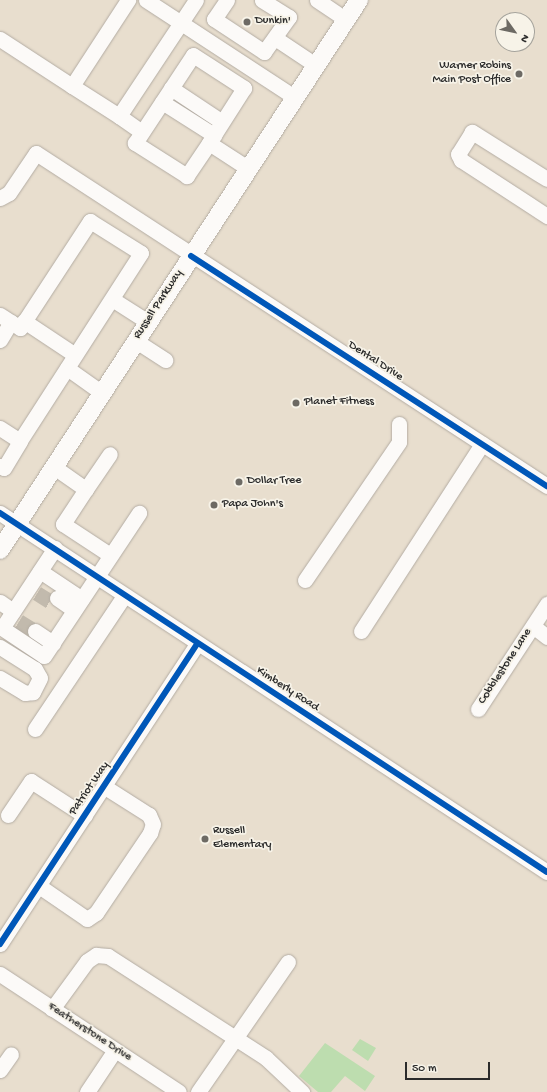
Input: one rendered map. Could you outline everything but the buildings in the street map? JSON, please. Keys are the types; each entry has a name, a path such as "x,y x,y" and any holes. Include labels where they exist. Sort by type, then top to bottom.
{"main road":[{"name":"Russell Parkway","path":"0,550 359,0"}],"street":[{"path":"72,86 128,0"},
{"path":"146,0 296,98"},
{"path":"119,116 196,0"},
{"path":"227,0 214,19 264,52 289,17 262,0"},
{"path":"317,0 347,20"},
{"path":"275,38 317,66"},
{"path":"0,39 142,132"},
{"path":"244,88 193,55 135,143 187,176 244,88 258,48"},
{"path":"171,88 222,122"},
{"path":"162,102 249,169"},
{"path":"547,179 472,132 458,154 461,160 547,216"},
{"name":"Dental Drive","path":"0,198 9,194 36,153 191,256 547,486"},
{"path":"0,340 12,320 90,221 141,253 4,468 0,466"},
{"path":"112,299 148,322"},
{"path":"12,320 75,355"},
{"path":"136,341 165,360"},
{"path":"67,368 102,393"},
{"path":"305,580 399,442 399,424"},
{"path":"0,428 20,441"},
{"path":"361,631 482,444"},
{"path":"110,454 63,524 110,555"},
{"path":"54,467 86,489"},
{"name":"Kimberly Road","path":"0,513 55,548 196,644 547,872"},
{"path":"0,602 9,622 44,656 139,513"},
{"path":"9,622 36,584 55,548"},
{"path":"36,584 76,608"},
{"path":"35,729 124,596"},
{"path":"55,601 76,608"},
{"name":"Cobblestone Lane","path":"478,709 547,604"},
{"path":"533,626 547,637"},
{"path":"33,634 51,646"},
{"name":"Patriot Way","path":"0,944 105,787 196,644"},
{"path":"0,647 35,669 40,678 33,692 25,693 0,678"},
{"path":"8,815 31,781 85,816"},
{"path":"39,886 88,919 96,913 150,833 153,824 149,815 105,787"},
{"path":"52,1009 87,961 96,955 108,956 266,1058 302,1092"},
{"path":"198,1092 233,1038 288,962"},
{"name":"Featherstone Drive","path":"0,974 179,1092"},
{"path":"87,1092 115,1050"},
{"path":"0,1070 10,1054"}],"green space":[{"path":"360,1039 376,1048 368,1061 352,1050"},
{"path":"325,1043 375,1076 365,1091 345,1076 331,1092 318,1092 299,1076"}],"tunnel":[{"path":"37,593 53,603"},
{"path":"19,621 35,631"}],"cycle path":[{"path":"191,256 547,486"},
{"path":"0,513 547,872"},
{"path":"0,944 197,644"}],"place":[{"name":"Dunkin'","path":"247,22"},
{"name":"Warner Robins Main Post Office","path":"519,74"},
{"name":"Planet Fitness","path":"296,403"},
{"name":"Dollar Tree","path":"239,482"},
{"name":"Papa John's","path":"214,505"},
{"name":"Russell Elementary","path":"205,839"}]}
